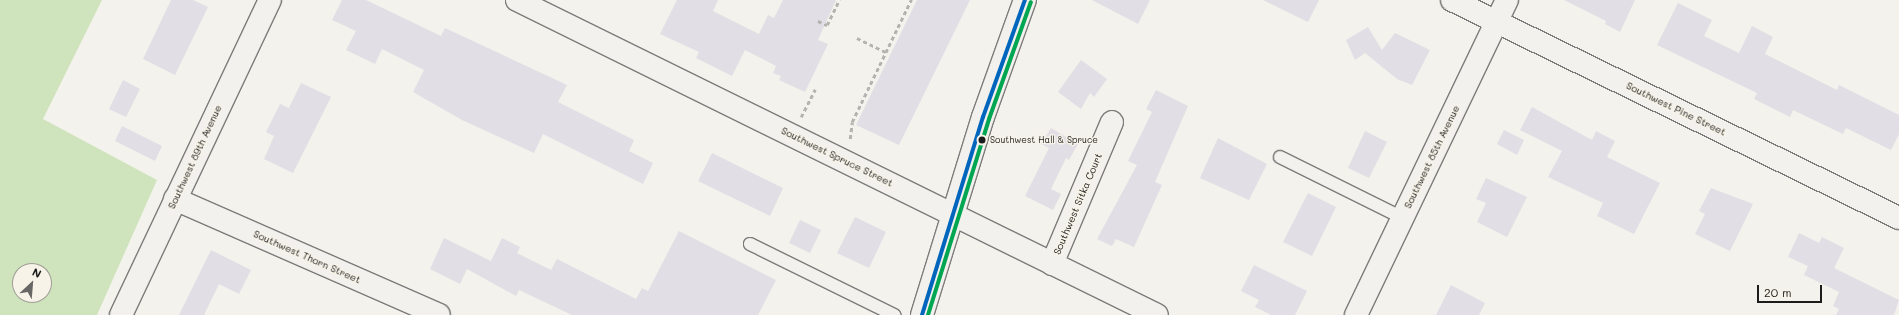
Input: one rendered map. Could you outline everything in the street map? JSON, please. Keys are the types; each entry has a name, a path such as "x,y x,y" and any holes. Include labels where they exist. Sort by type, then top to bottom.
{"street":[{"name":"Southwest 89th Avenue","path":"121,315 270,0"},
{"name":"Southwest Spruce Street","path":"517,0 1157,315"},
{"path":"922,315 1025,0"},
{"name":"Southwest Pine Street","path":"1452,0 1899,218"},
{"name":"Southwest 85th Avenue","path":"1356,315 1507,0"},
{"name":"Southwest Sitka Court","path":"1052,264 1112,122"},
{"name":"Southwest Thorn Street","path":"175,199 439,315"}],"lane":[{"path":"1280,157 1403,218"},
{"path":"750,244 894,315"}],"path":[{"path":"818,21 827,25 839,0"},
{"path":"848,143 853,132 852,122 911,0"},
{"path":"857,38 886,52"},
{"path":"800,119 815,89"}],"green space":[{"path":"0,0 102,0 43,119 157,180 97,315 0,315"}],"building":[{"path":"171,0 193,0 208,7 175,75 143,59"},
{"path":"342,0 366,0 441,36 445,28 567,85 558,102 634,140 629,151 653,163 643,184 543,134 534,153 462,120 413,92 424,70 382,49 375,64 346,50 356,31 332,20"},
{"path":"677,0 718,0 713,11 759,34 768,15 774,18 783,0 836,0 818,40 828,44 805,92 779,80 781,76 773,73 776,66 745,50 732,76 696,58 699,52 660,34"},
{"path":"917,0 970,0 899,145 856,125"},
{"path":"1092,0 1150,0 1138,24"},
{"path":"1263,0 1319,0 1308,22"},
{"path":"1564,0 1635,0 1620,32 1605,24 1606,21"},
{"path":"1678,3 1712,20 1704,36 1739,53 1752,26 1773,37 1765,54 1837,90 1839,85 1899,115 1899,134 1891,150 1846,128 1843,134 1793,110 1790,117 1754,99 1757,93 1657,45"},
{"path":"1368,27 1382,50 1395,33 1430,50 1412,85 1397,79 1365,53 1355,60 1346,40"},
{"path":"1081,60 1107,79 1094,97 1090,93 1081,109 1058,92"},
{"path":"123,80 140,89 126,117 109,109"},
{"path":"301,83 331,97 293,173 264,159 274,136 266,132 280,104 289,108"},
{"path":"1156,90 1188,106 1155,182 1162,185 1134,247 1116,239 1112,246 1097,239 1137,165 1128,161 1152,112 1146,109"},
{"path":"1532,107 1592,140 1596,131 1615,141 1607,157 1660,183 1634,234 1597,216 1603,203 1548,177 1562,151 1520,130"},
{"path":"122,126 162,146 155,161 115,141"},
{"path":"1051,128 1078,144 1069,160 1066,158 1051,189 1061,194 1053,210 1025,196 1049,148 1041,144"},
{"path":"1504,130 1524,140 1517,155 1497,144"},
{"path":"1365,131 1387,142 1369,178 1348,168"},
{"path":"1218,138 1267,164 1249,200 1200,178"},
{"path":"712,153 783,188 770,216 698,181"},
{"path":"1486,178 1527,197 1507,237 1477,222 1486,203 1476,199"},
{"path":"1711,188 1753,204 1730,251 1695,234 1705,214 1699,211"},
{"path":"1308,193 1336,207 1312,256 1283,242"},
{"path":"855,217 886,232 869,268 837,253"},
{"path":"800,220 821,230 810,253 789,243"},
{"path":"679,231 776,280 758,315 572,315 519,290 516,296 467,269 460,284 430,269 444,238 491,261 502,238 520,247 517,253 551,270 557,259 636,299 642,288 648,291"},
{"path":"1799,233 1819,243 1822,237 1844,248 1834,268 1899,300 1894,315 1836,315 1839,309 1833,306 1839,292 1804,275 1808,266 1788,257"},
{"path":"211,250 251,270 239,294 219,284 204,315 179,315"},
{"path":"1254,265 1307,291 1295,315 1271,315 1255,307 1259,300 1241,291"},
{"path":"1451,285 1485,303 1479,315 1436,315"}],"transit line":[{"path":"922,315 983,117 1025,0"},
{"path":"928,315 989,119 1031,2"}],"place":[{"name":"Southwest Hall & Spruce","path":"982,140"}]}
